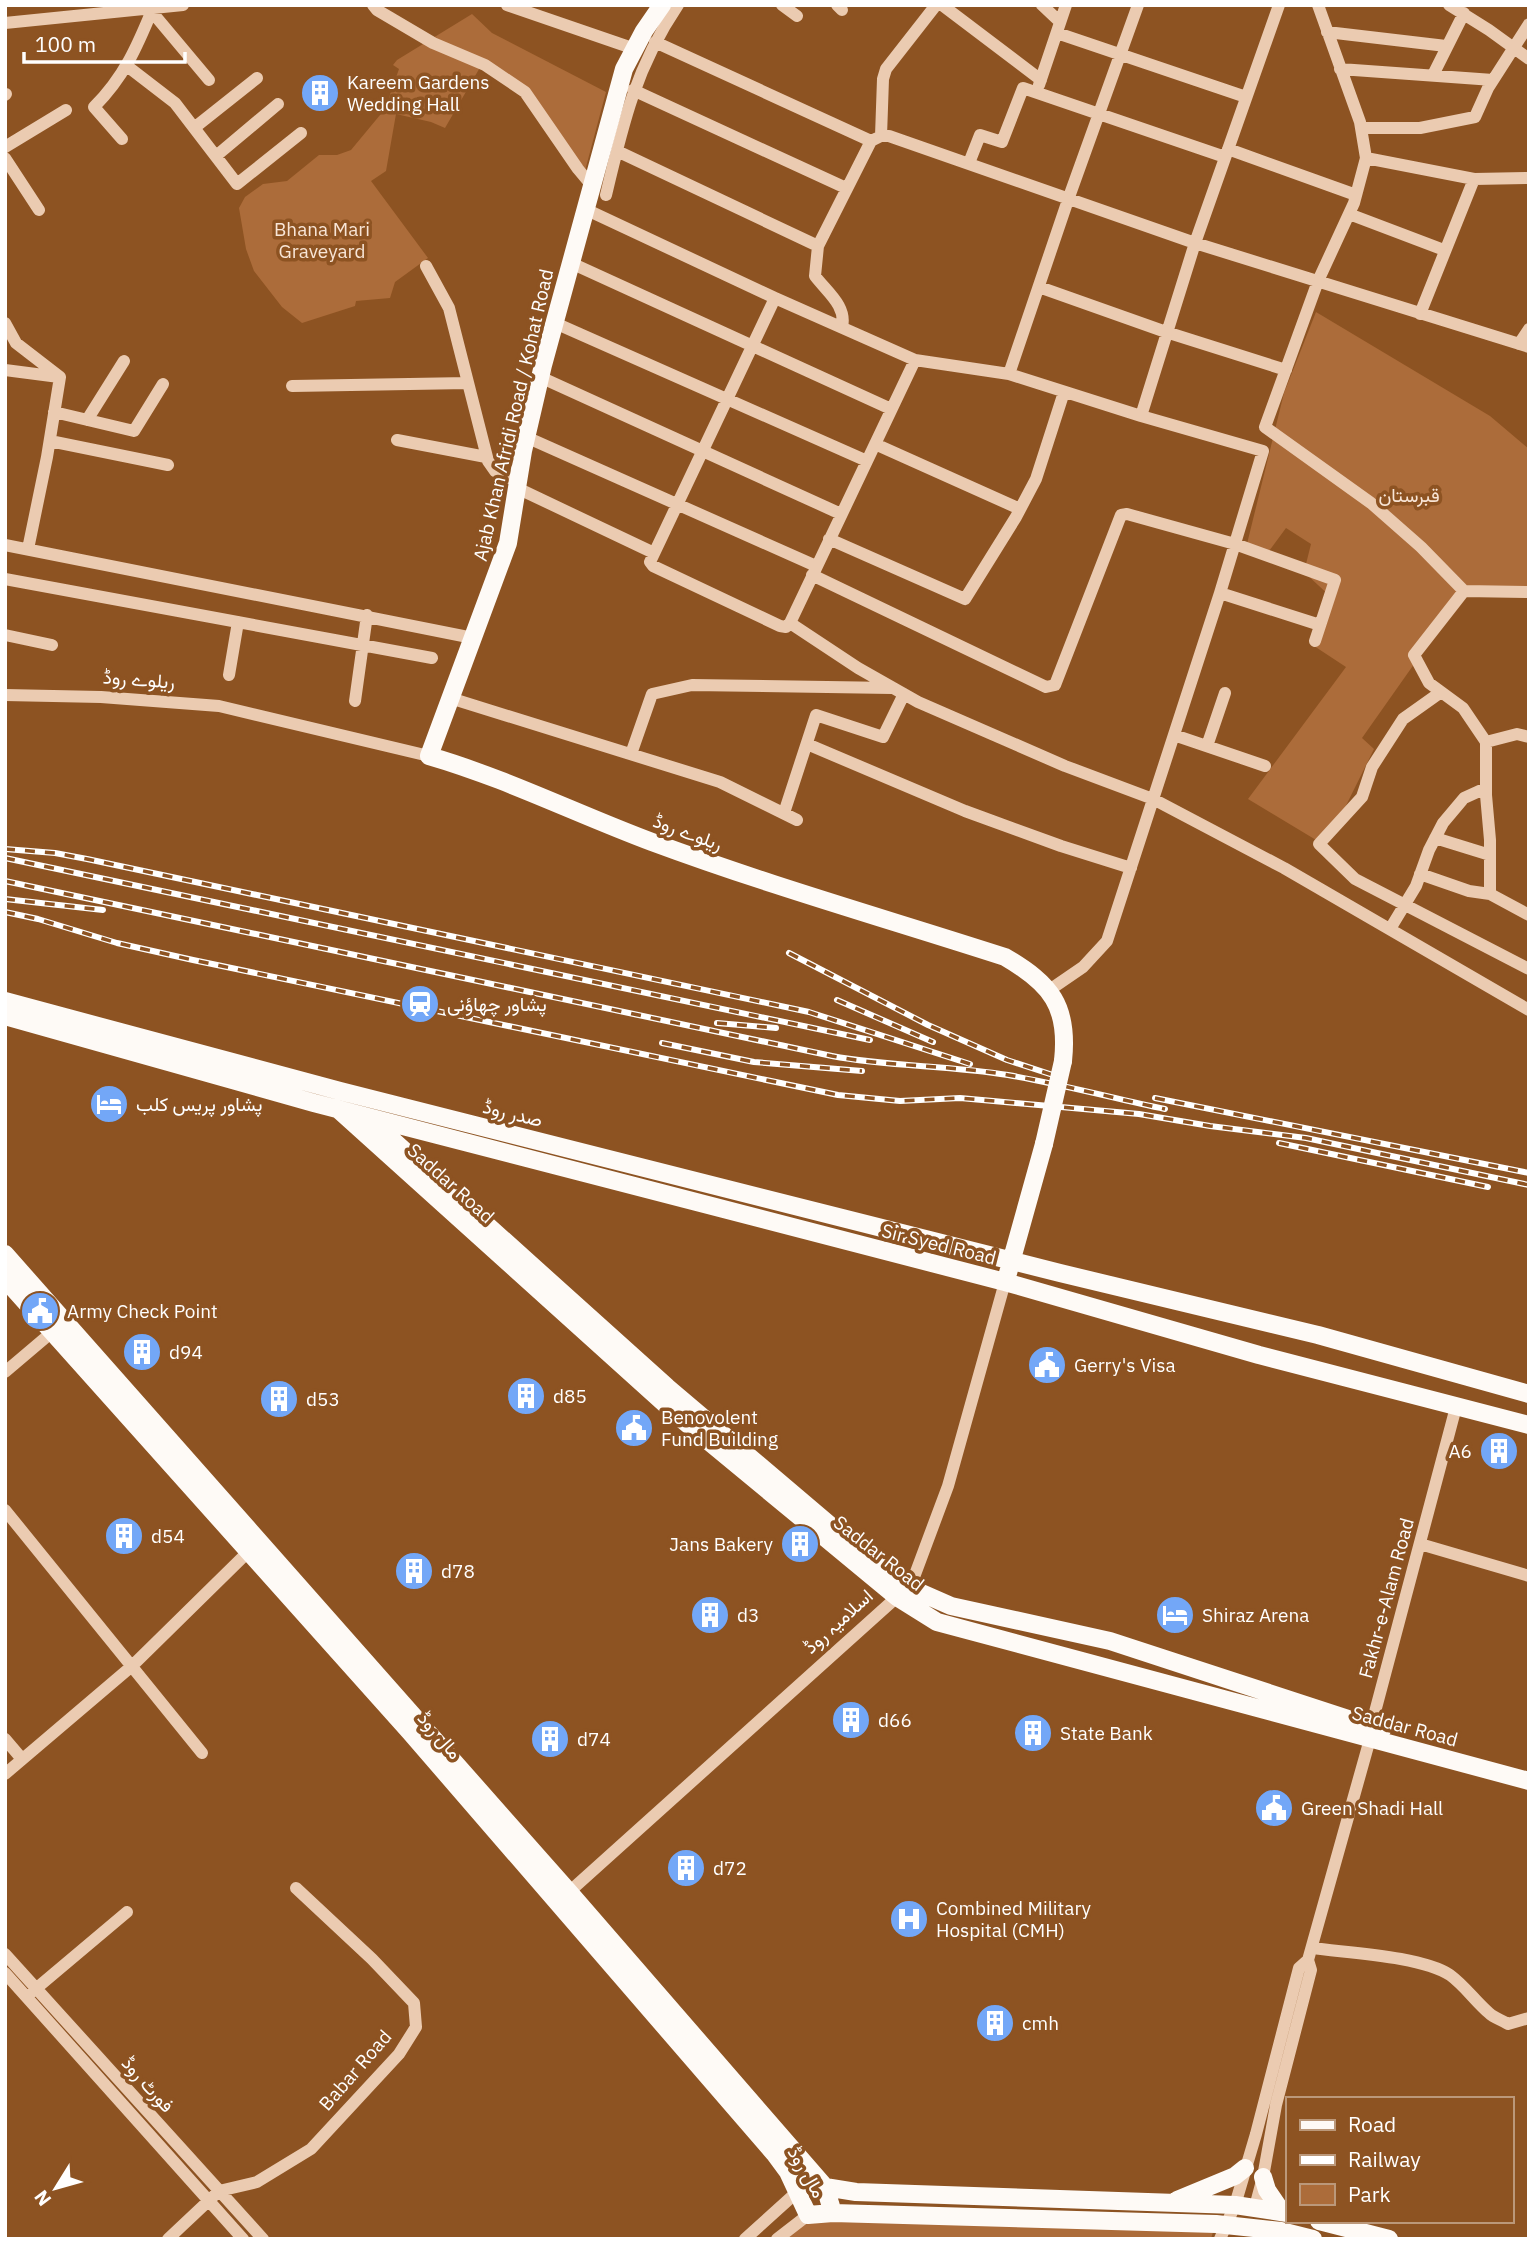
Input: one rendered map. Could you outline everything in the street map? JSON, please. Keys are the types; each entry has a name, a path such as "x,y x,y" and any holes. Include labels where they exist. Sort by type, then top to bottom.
{"main road":[{"name":"Ajab Khan Afridi Road / Kohat Road","path":"429,757 508,543 526,437 585,209 599,191 624,69 662,5"},
{"name":"ریلوے روڈ","path":"429,757 463,766 650,841 784,888 1005,957 1032,973 1060,1010 1066,1040 1044,1144 1005,1282"},
{"name":"صدر روڈ","path":"5,1000 339,1100"},
{"name":"صدر روڈ","path":"5,1016 339,1100 1318,1335 1529,1394"},
{"name":"Saddar Road","path":"339,1100 365,1115 428,1182"},
{"name":"Saddar Road","path":"339,1100 684,1420 904,1592 937,1622 1370,1733 1529,1770"},
{"name":"Sir Syed Road","path":"365,1115 1005,1282 1259,1355 1529,1425"},
{"name":"مال روڈ","path":"5,1254 57,1328 249,1551 415,1727"},
{"name":"مال روڈ","path":"5,1279 57,1328 825,2187 833,2213"},
{"name":"Saddar Road","path":"904,1592 951,1606 1110,1641 1370,1733 1529,1781"},
{"name":"مال روڈ","path":"564,1897 774,2153 788,2172 808,2215 833,2213 1223,2232 1283,2219"},
{"path":"1170,2202 1235,2176 1245,2168"},
{"path":"1252,2239 1283,2219 1266,2190 1263,2177"},
{"name":"مال روڈ","path":"825,2187 856,2192 1255,2207 1283,2219"},
{"path":"797,2192 825,2187"},
{"name":"مال روڈ","path":"1289,2223 1313,2239"},
{"path":"1327,2223 1389,2239"}],"street":[{"path":"5,23 183,5"},
{"path":"373,5 433,43 485,65 525,92 578,169 599,191 617,151 633,90 655,42 678,5"},
{"path":"507,5 529,9 635,49"},
{"path":"782,5 797,16"},
{"path":"842,327 844,315 840,307 815,276 818,246 846,188 876,139 886,69 936,5"},
{"path":"942,5 1039,86 1099,113 1356,195"},
{"path":"1042,5 1059,27 1120,55 1246,97"},
{"path":"1039,86 1066,5"},
{"path":"1009,374 1138,5"},
{"path":"1141,416 1195,243 1279,5"},
{"path":"1318,5 1361,128 1366,158 1349,214 1318,281 1265,427 1371,503 1421,547 1464,591 1529,592"},
{"path":"1449,5 1468,12 1529,59"},
{"path":"122,139 94,107 113,88 127,66 153,10"},
{"path":"153,10 209,80"},
{"path":"1433,75 1468,12"},
{"path":"1361,128 1420,128 1475,117 1493,80 1529,24"},
{"path":"1327,32 1447,46"},
{"path":"655,42 876,139 898,138 1195,243 1524,346 1529,329"},
{"path":"127,66 175,103 237,184 301,133"},
{"path":"1340,69 1493,80"},
{"path":"194,128 257,78"},
{"path":"969,163 980,135 1002,142 1023,88 1039,86"},
{"path":"633,90 846,188"},
{"path":"216,156 278,104"},
{"path":"5,147 66,110"},
{"path":"617,151 818,246"},
{"path":"5,158 39,210"},
{"path":"1366,158 1474,179 1529,178"},
{"path":"1420,314 1474,179"},
{"path":"585,209 915,360 1009,374 1263,451 1220,593 1107,941 1083,967 1048,991"},
{"path":"1349,214 1444,250"},
{"path":"571,263 891,410"},
{"path":"426,266 449,308 486,457 495,471 517,485 654,553"},
{"path":"1039,287 1166,332 1286,370"},
{"path":"775,298 650,562 653,566 780,626 790,623 915,360"},
{"path":"5,323 16,343 60,377"},
{"path":"555,323 867,461"},
{"path":"87,420 124,361"},
{"path":"5,369 60,377"},
{"path":"28,549 60,377"},
{"path":"541,377 841,513"},
{"path":"292,386 468,383"},
{"path":"54,412 134,431 163,384"},
{"path":"829,539 965,599 1036,479 1064,392"},
{"path":"526,437 677,505 1046,687 1055,685 1121,515 1127,514 1235,544 1335,580 1315,641"},
{"path":"50,440 167,465"},
{"path":"397,440 486,457"},
{"path":"875,444 1020,509"},
{"path":"6,549 28,549 473,638"},
{"path":"5,579 432,658"},
{"path":"1464,591 1414,655 1429,683 1462,708 1486,742 1490,894"},
{"path":"1220,593 1320,625"},
{"path":"355,701 367,615"},
{"path":"229,675 237,622"},
{"path":"790,623 858,668 918,702 1065,766 1153,799 1284,868 1529,1010"},
{"path":"5,635 52,645"},
{"path":"631,754 652,694 692,685 898,691"},
{"path":"784,813 816,715 883,737 898,691"},
{"path":"1441,692 1403,719 1372,767 1362,797 1319,844 1355,880 1529,969"},
{"path":"1207,746 1224,693"},
{"name":"ریلوے روڈ","path":"5,695 101,697 219,706 429,757"},
{"path":"450,698 720,782 797,820"},
{"path":"1486,742 1517,734 1529,737"},
{"path":"1174,735 1265,766"},
{"path":"807,744 965,811 1060,846 1131,868"},
{"path":"1390,929 1404,906 1443,823 1464,799 1486,788"},
{"path":"1435,838 1490,855"},
{"path":"1420,874 1469,891 1490,894 1529,915"},
{"name":"اسلامیہ روڈ","path":"564,1897 904,1592 948,1486 1005,1282"},
{"path":"5,1373 57,1328"},
{"name":"Fakhr-e-Alam Road","path":"1255,2207 1276,2105 1311,1970 1310,1954 1456,1407"},
{"path":"5,1510 202,1753"},
{"path":"1420,1544 1529,1576"},
{"path":"5,1774 132,1666 249,1551"},
{"path":"5,1739 22,1759"},
{"name":"Babar Road","path":"219,2191 257,2182 311,2149 399,2054 416,2027 414,2003 372,1959 296,1888"},
{"path":"31,1992 127,1912"},
{"name":"فورٹ روڈ","path":"5,1954 31,1992 243,2239"},
{"path":"1310,1954 1395,1959 1434,1967 1465,1988 1490,2014 1508,2024 1529,2018"},
{"name":"Fakhr-e-Alam Road","path":"1223,2232 1235,2206 1299,1968 1310,1954"},
{"name":"فورٹ روڈ","path":"5,1973 31,1992 263,2239"},
{"path":"168,2239 219,2191"},
{"path":"745,2239 797,2192"},
{"path":"776,2239 808,2215"}],"green space":[{"name":"Bhana Mari Graveyard","path":"472,14 492,33 606,92 582,182 525,92 482,64 445,128 396,114 386,171 371,181 428,258 395,282 390,298 356,301 355,306 302,323 282,307 254,271 246,249 239,208 245,197 263,184 287,181 319,155 337,155 351,150 385,109 399,69 393,65 397,60"},
{"name":"قبرستان","path":"1316,312 1490,416 1529,449 1529,594 1467,589 1362,738 1374,749 1326,846 1248,799 1346,667 1311,644 1332,598 1304,572 1311,544 1286,528 1269,551 1246,548 1284,393"},
{"path":"808,2215 1215,2225 1211,2239 780,2239"}],"railway":[{"path":"5,849 87,859 809,1012 970,1064"},
{"path":"5,858 870,1040"},
{"path":"5,881 832,1056 1008,1075 1165,1109"},
{"path":"5,899 103,910"},
{"path":"5,912 117,943 193,960 838,1095 900,1101 960,1098 1139,1114 1306,1138 1529,1185"},
{"path":"789,953 928,1025 1007,1060 1062,1078"},
{"path":"837,1000 933,1042"},
{"path":"717,1023 776,1028"},
{"path":"662,1043 754,1062 862,1071"},
{"path":"1155,1098 1529,1173"},
{"path":"1279,1143 1488,1187"}],"place":[{"name":"Kareem Gardens Wedding Hall","path":"320,93"},
{"name":"پشاور چھاؤنی","path":"420,1004"},
{"name":"پشاور پریس کلب","path":"109,1104"},
{"name":"Army Check Point","path":"40,1311"},
{"name":"d94","path":"142,1352"},
{"name":"Gerry's Visa","path":"1047,1365"},
{"name":"d85","path":"526,1396"},
{"name":"d53","path":"279,1399"},
{"name":"Benovolent Fund Building","path":"634,1428"},
{"name":"A6","path":"1499,1451"},
{"name":"d54","path":"124,1536"},
{"name":"Jans Bakery","path":"800,1544"},
{"name":"d78","path":"414,1571"},
{"name":"d3","path":"710,1615"},
{"name":"Shiraz Arena","path":"1175,1615"},
{"name":"d66","path":"851,1720"},
{"name":"State Bank","path":"1033,1733"},
{"name":"d74","path":"550,1739"},
{"name":"Green Shadi Hall","path":"1274,1808"},
{"name":"d72","path":"686,1868"},
{"name":"Combined Military Hospital (CMH)","path":"909,1919"},
{"name":"cmh","path":"995,2023"}]}
